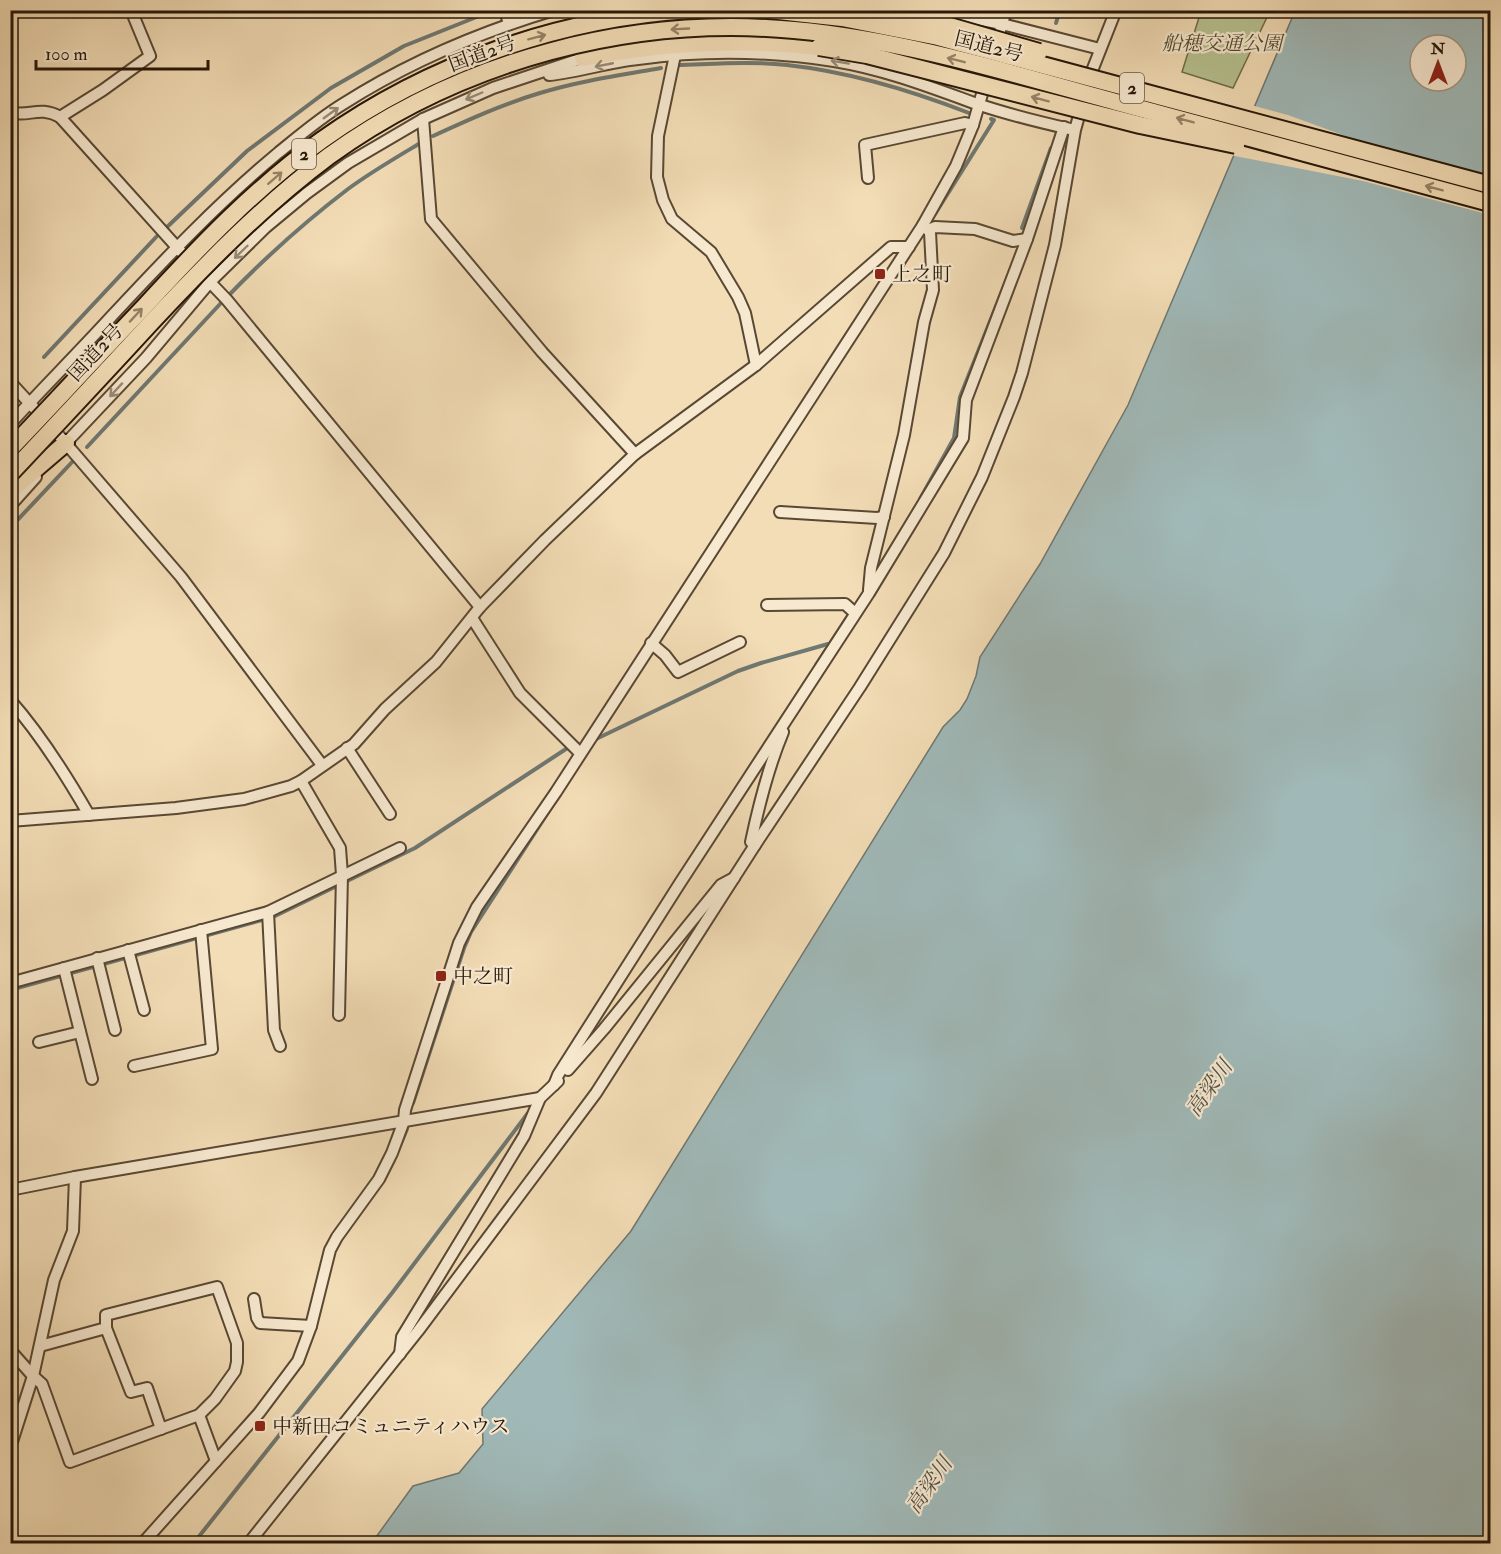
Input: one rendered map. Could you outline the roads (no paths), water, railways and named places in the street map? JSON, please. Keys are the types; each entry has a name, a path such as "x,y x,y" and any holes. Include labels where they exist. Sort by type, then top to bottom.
{"highway":[{"name":"国道2号","path":"10,449 175,273 248,201 323,140 361,115 443,71 528,40 616,18 690,10"},
{"name":"国道2号","path":"769,10 842,18 938,37 1491,185"},
{"path":"878,10 969,31 1290,123 1347,146"},
{"name":"国道2号","path":"10,474 222,249 269,205 314,168 370,129 450,86 489,70 572,46 617,36 711,27 774,28 837,35 888,44 1009,73 1491,203"},
{"path":"583,58 618,51 690,43 760,42 819,47 906,64 1140,125 1269,152 1344,164"},
{"path":"10,491 66,443"}],"street":[{"path":"60,117 150,56 131,10"},
{"path":"505,10 508,24"},
{"path":"10,424 176,247 217,207 305,131 341,105 423,60 508,24 554,10"},
{"path":"10,506 146,358 210,282 266,227 348,163 423,120 493,88 583,58 577,10"},
{"path":"897,75 912,10"},
{"path":"931,10 1002,24 1100,49"},
{"path":"142,1544 259,1413 298,1361 310,1326 330,1250 379,1179 392,1153 459,943 477,907 580,753 909,247 926,227 973,125 1006,10"},
{"path":"248,1544 400,1354 596,1092 860,687 944,553 982,477 1022,373 1055,245 1075,130 1087,86 1116,10"},
{"path":"527,76 564,73 637,59 675,55 794,56 833,61 897,75 980,105 1075,130"},
{"path":"675,55 658,136 657,177 663,200 672,219 711,252 738,297 745,313 756,365"},
{"path":"10,112 15,114 45,110 60,117 210,282 339,434 480,607"},
{"path":"423,120 431,219 542,352 635,454"},
{"path":"868,178 865,145 964,123 973,125"},
{"path":"554,1085 558,1075 674,893 786,721 853,611 869,593 963,438 966,400 1027,239 1064,127"},
{"path":"926,227 975,229 1013,241 1027,239"},
{"path":"869,593 871,568 904,435 924,322 933,290 934,277 926,227"},
{"path":"10,821 176,808 244,799 291,786 301,780 354,744 385,709 436,662 480,607 545,540 635,454 756,365 891,247 909,247"},
{"path":"10,382 66,443 181,577 322,765"},
{"path":"780,512 884,517"},
{"path":"767,605 845,604 853,611"},
{"path":"472,618 520,693 580,753"},
{"path":"651,643 665,655 678,672 740,642"},
{"path":"10,700 28,720 68,778 89,815"},
{"path":"755,845 751,842 763,790 771,762 786,727 786,721"},
{"path":"347,748 390,814"},
{"path":"301,780 340,849 342,880 339,1015"},
{"path":"10,983 65,972 268,916 342,880 400,848"},
{"path":"400,1354 402,1338 524,1136 540,1098 604,1029 721,885 735,878"},
{"path":"268,916 274,1030 280,1046"},
{"path":"134,1066 212,1049 201,934"},
{"path":"129,954 144,1010"},
{"path":"98,963 115,1030"},
{"path":"65,972 92,1079"},
{"path":"39,1042 80,1032"},
{"path":"10,1190 540,1098"},
{"path":"10,1448 33,1376 54,1280 73,1231 75,1177"},
{"path":"10,1350 42,1384 70,1462 161,1429 199,1415 215,1399 235,1371 237,1362 237,1343 218,1287 106,1315 105,1328 131,1392 147,1388 161,1429"},
{"path":"254,1299 260,1323 310,1326"},
{"path":"40,1346 105,1328"},
{"path":"199,1415 216,1461"}],"water":[{"name":"高梁川","path":"1295,11 1490,11 1490,1543 371,1544 413,1486 459,1473 483,1444 482,1409 631,1231 943,727 960,710 967,699 980,657 1040,564 1128,405"}],"waterway":[{"path":"1056,23 1060,10"},
{"path":"166,228 247,151 331,88 404,46 484,14"},
{"path":"677,65 760,63 811,68 880,83 969,113"},
{"path":"433,136 499,107 540,93 661,68"},
{"path":"935,214 994,120 991,119"},
{"path":"230,294 287,239 332,201 422,142"},
{"path":"1022,228 1051,148"},
{"path":"44,357 158,235"},
{"path":"920,499 954,438 960,397 1010,271"},
{"path":"87,447 221,303"},
{"path":"10,528 74,460"},
{"path":"816,665 851,611"},
{"path":"596,739 738,671 828,644"},
{"path":"10,990 273,917 415,848 569,747"},
{"path":"413,1103 471,932 554,803"},
{"path":"193,1544 392,1293 528,1113"},
{"path":"398,1150 407,1129"},
{"path":"385,1177 394,1160"}],"place":[{"name":"上之町","path":"880,274"},
{"name":"中之町","path":"441,976"},
{"name":"中新田コミュニティハウス","path":"260,1426"}],"park label":[{"name":"船穂交通公園","path":"1222,43"}]}
